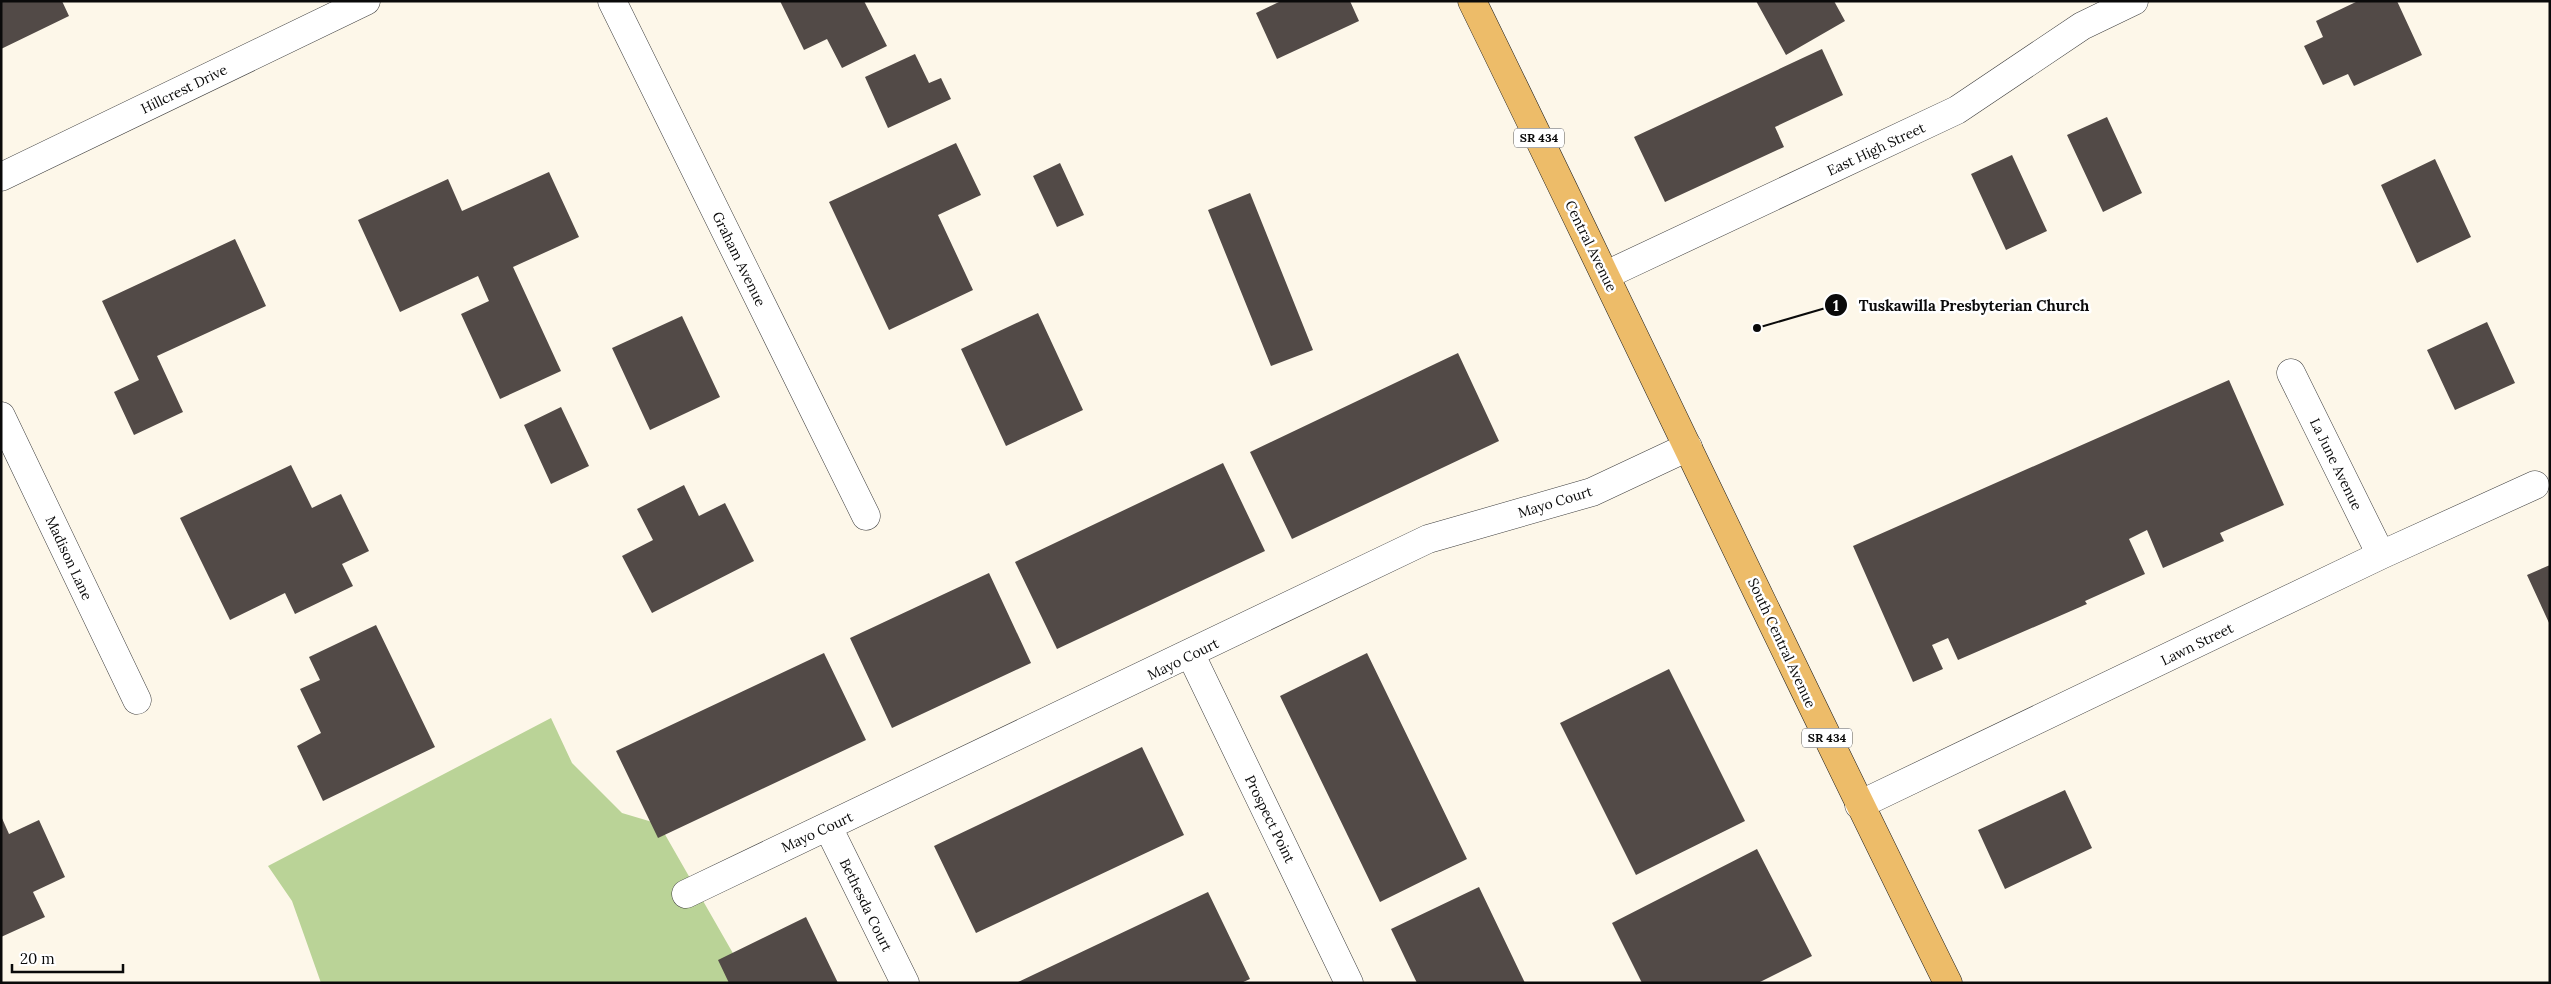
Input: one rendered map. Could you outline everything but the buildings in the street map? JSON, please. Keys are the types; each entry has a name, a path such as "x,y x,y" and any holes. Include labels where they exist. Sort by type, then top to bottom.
{"main road":[{"name":"Central Avenue","path":"1472,1 1710,492"},
{"name":"South Central Avenue","path":"1710,492 1859,805 1948,983"}],"street":[{"name":"Hillcrest Drive","path":"1,178 366,1"},
{"name":"Graham Avenue","path":"612,1 866,516"},
{"name":"East High Street","path":"1606,275 1957,110 2082,26 2134,1"},
{"name":"La June Avenue","path":"2291,372 2381,555"},
{"name":"Madison Lane","path":"1,416 137,700"},
{"name":"Mayo Court","path":"686,894 1191,655 1428,540 1592,492 1688,447"},
{"name":"Lawn Street","path":"1859,805 2381,555 2535,484"},
{"name":"Prospect Point","path":"1191,655 1349,983"},
{"name":"Bethesda Court","path":"828,827 905,983"}],"green space":[{"path":"551,718 572,763 622,813 659,824 750,983 321,983 292,901 268,866"}],"place":[{"name":"Tuskawilla Presbyterian Church","path":"1757,328"}]}
